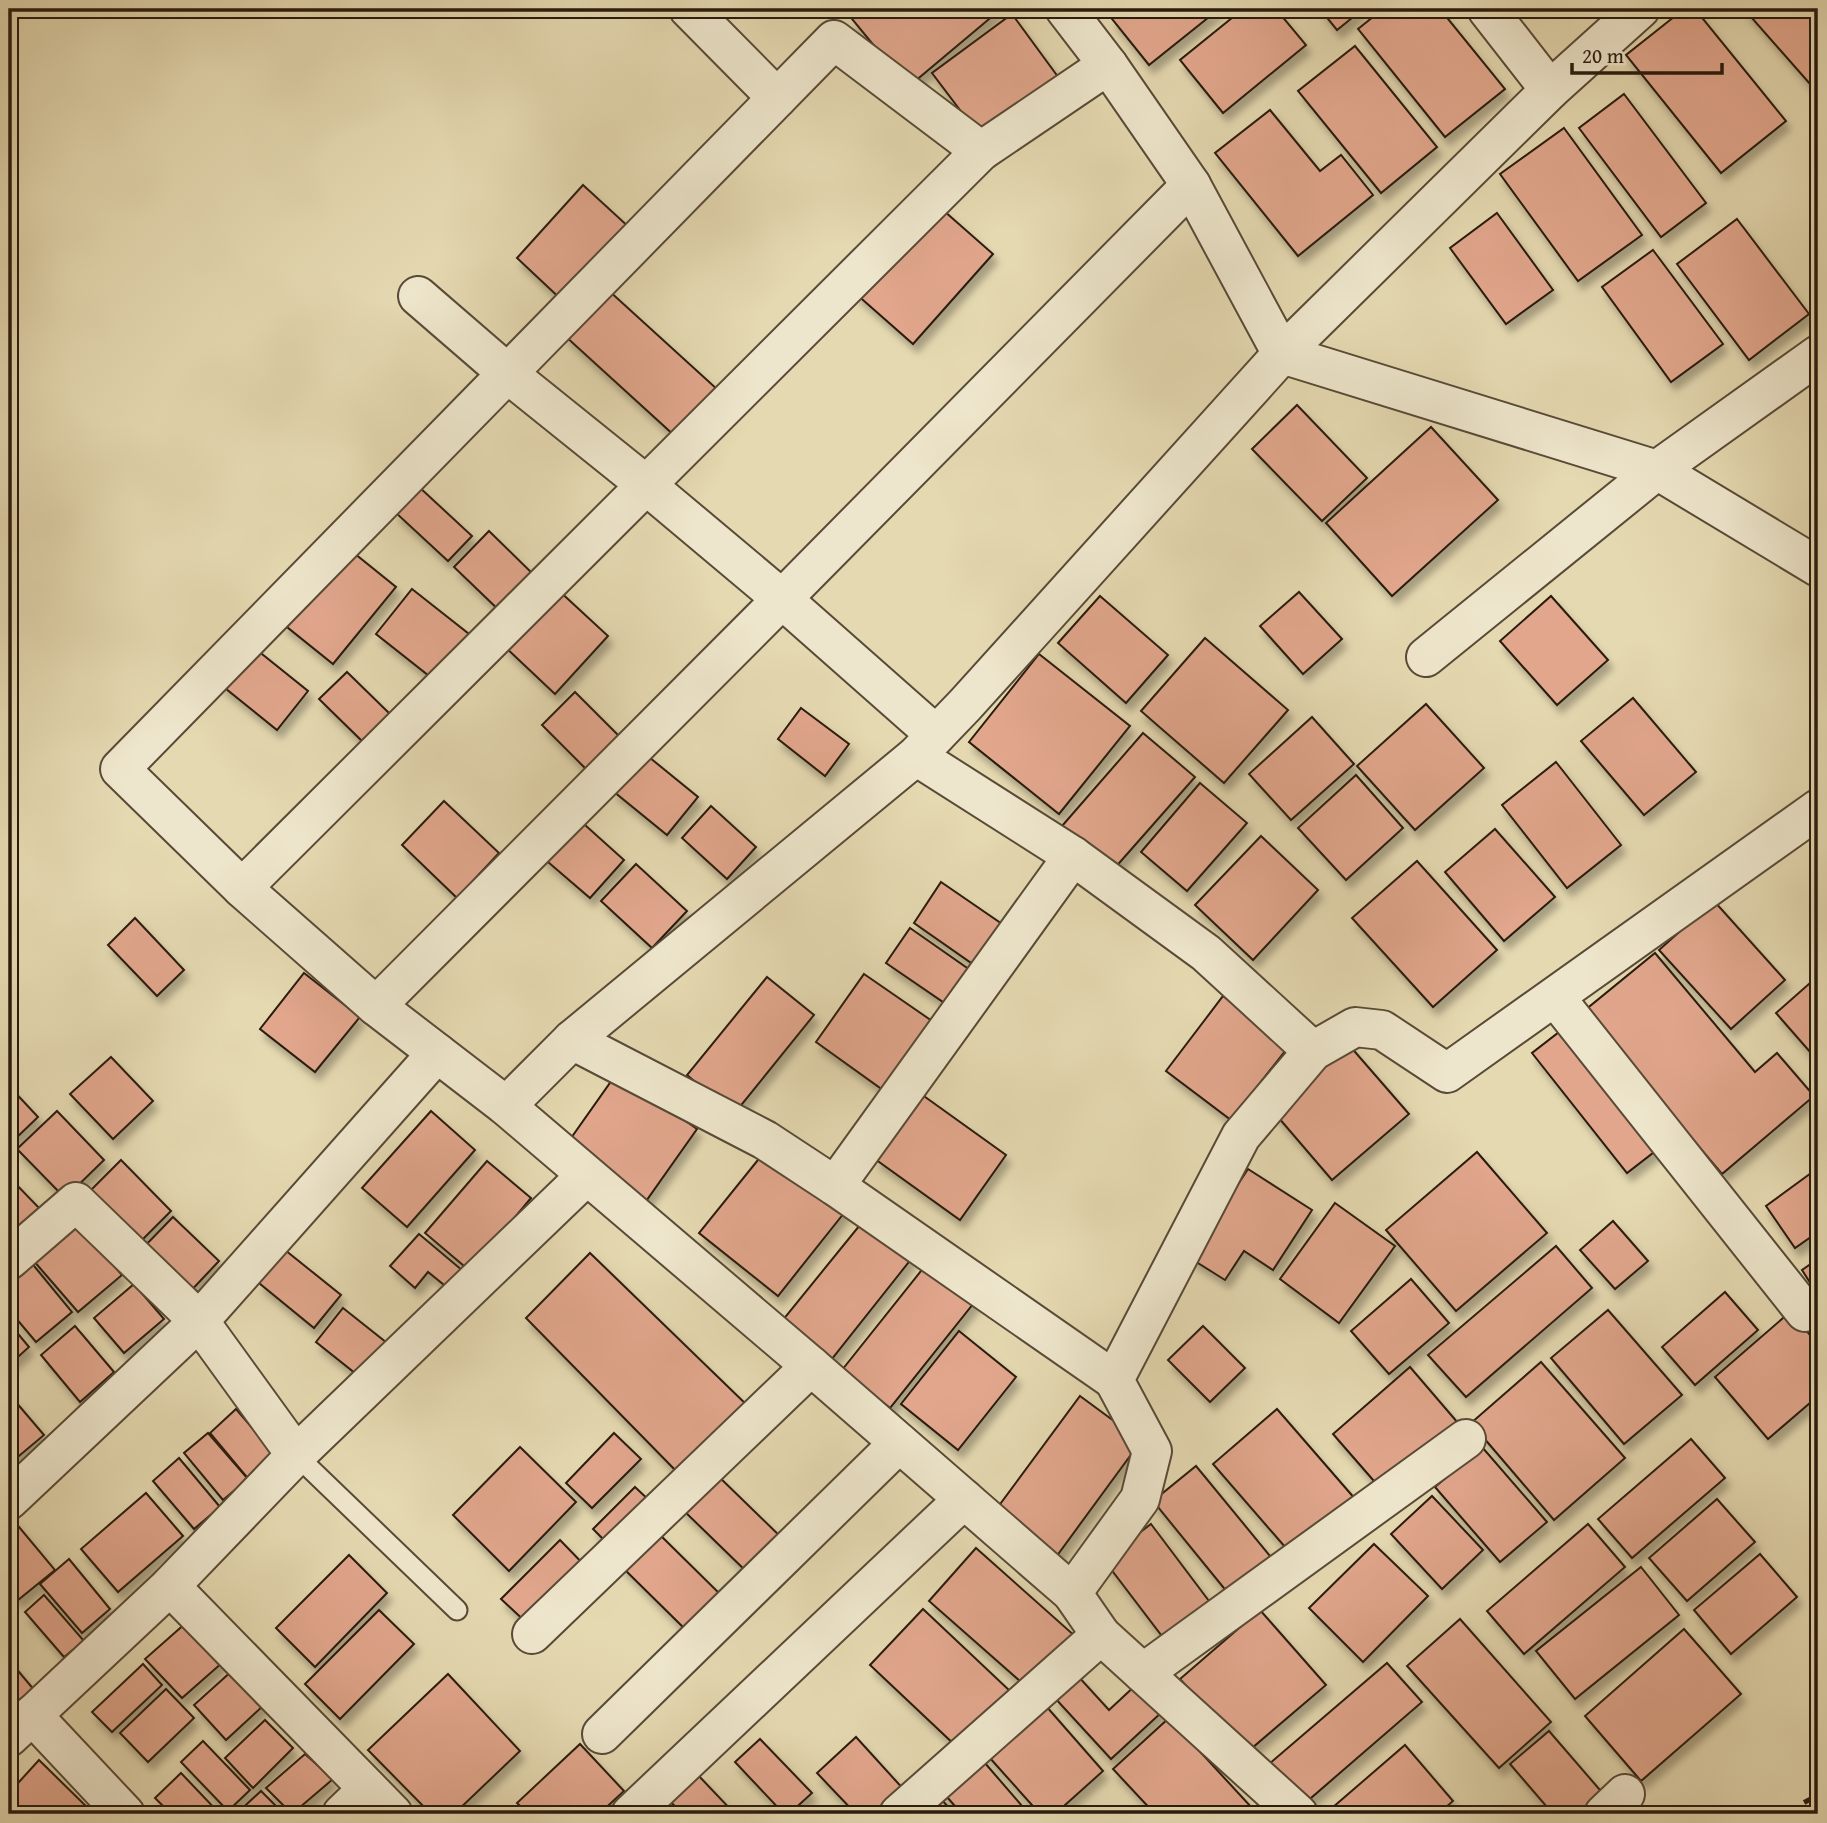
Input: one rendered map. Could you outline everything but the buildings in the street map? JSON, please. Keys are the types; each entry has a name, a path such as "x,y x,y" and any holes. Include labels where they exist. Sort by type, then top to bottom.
{"street":[{"path":"689,9 777,98"},
{"path":"1065,9 1108,65 1191,185 1282,354 1657,470 1818,567"},
{"path":"1487,9 1550,90"},
{"path":"506,1106 572,1040 926,745 1282,354 1550,90 1640,9"},
{"path":"981,151 834,40 120,769 242,888 376,1006 506,1106 1072,1593 1101,1635 1298,1814"},
{"path":"242,888 981,151 1108,65"},
{"path":"376,1006 1191,185"},
{"path":"418,296 507,373 782,599 926,745 1206,953 1314,1051"},
{"path":"1426,657 1657,470 1818,355"},
{"path":"1114,1380 1241,1136 1314,1051 1355,1027 1382,1030 1447,1073 1818,808"},
{"path":"835,1186 1073,856"},
{"path":"1555,997 1805,1312"},
{"path":"572,1040 765,1140 1114,1380 1152,1451 1140,1499 1072,1593"},
{"path":"9,1500 199,1321 437,1053"},
{"path":"125,1814 21,1726 170,1586 296,1455 586,1176"},
{"path":"9,1260 76,1202 199,1321 296,1455"},
{"path":"532,1634 811,1366"},
{"path":"1143,1673 1466,1439"},
{"path":"602,1734 899,1443"},
{"path":"631,1814 964,1499"},
{"path":"170,1586 368,1806"},
{"path":"899,1814 1101,1635"}],"lane":[{"path":"296,1455 457,1610"}],"railway":[{"path":"1783,1814 1818,1795"}]}
